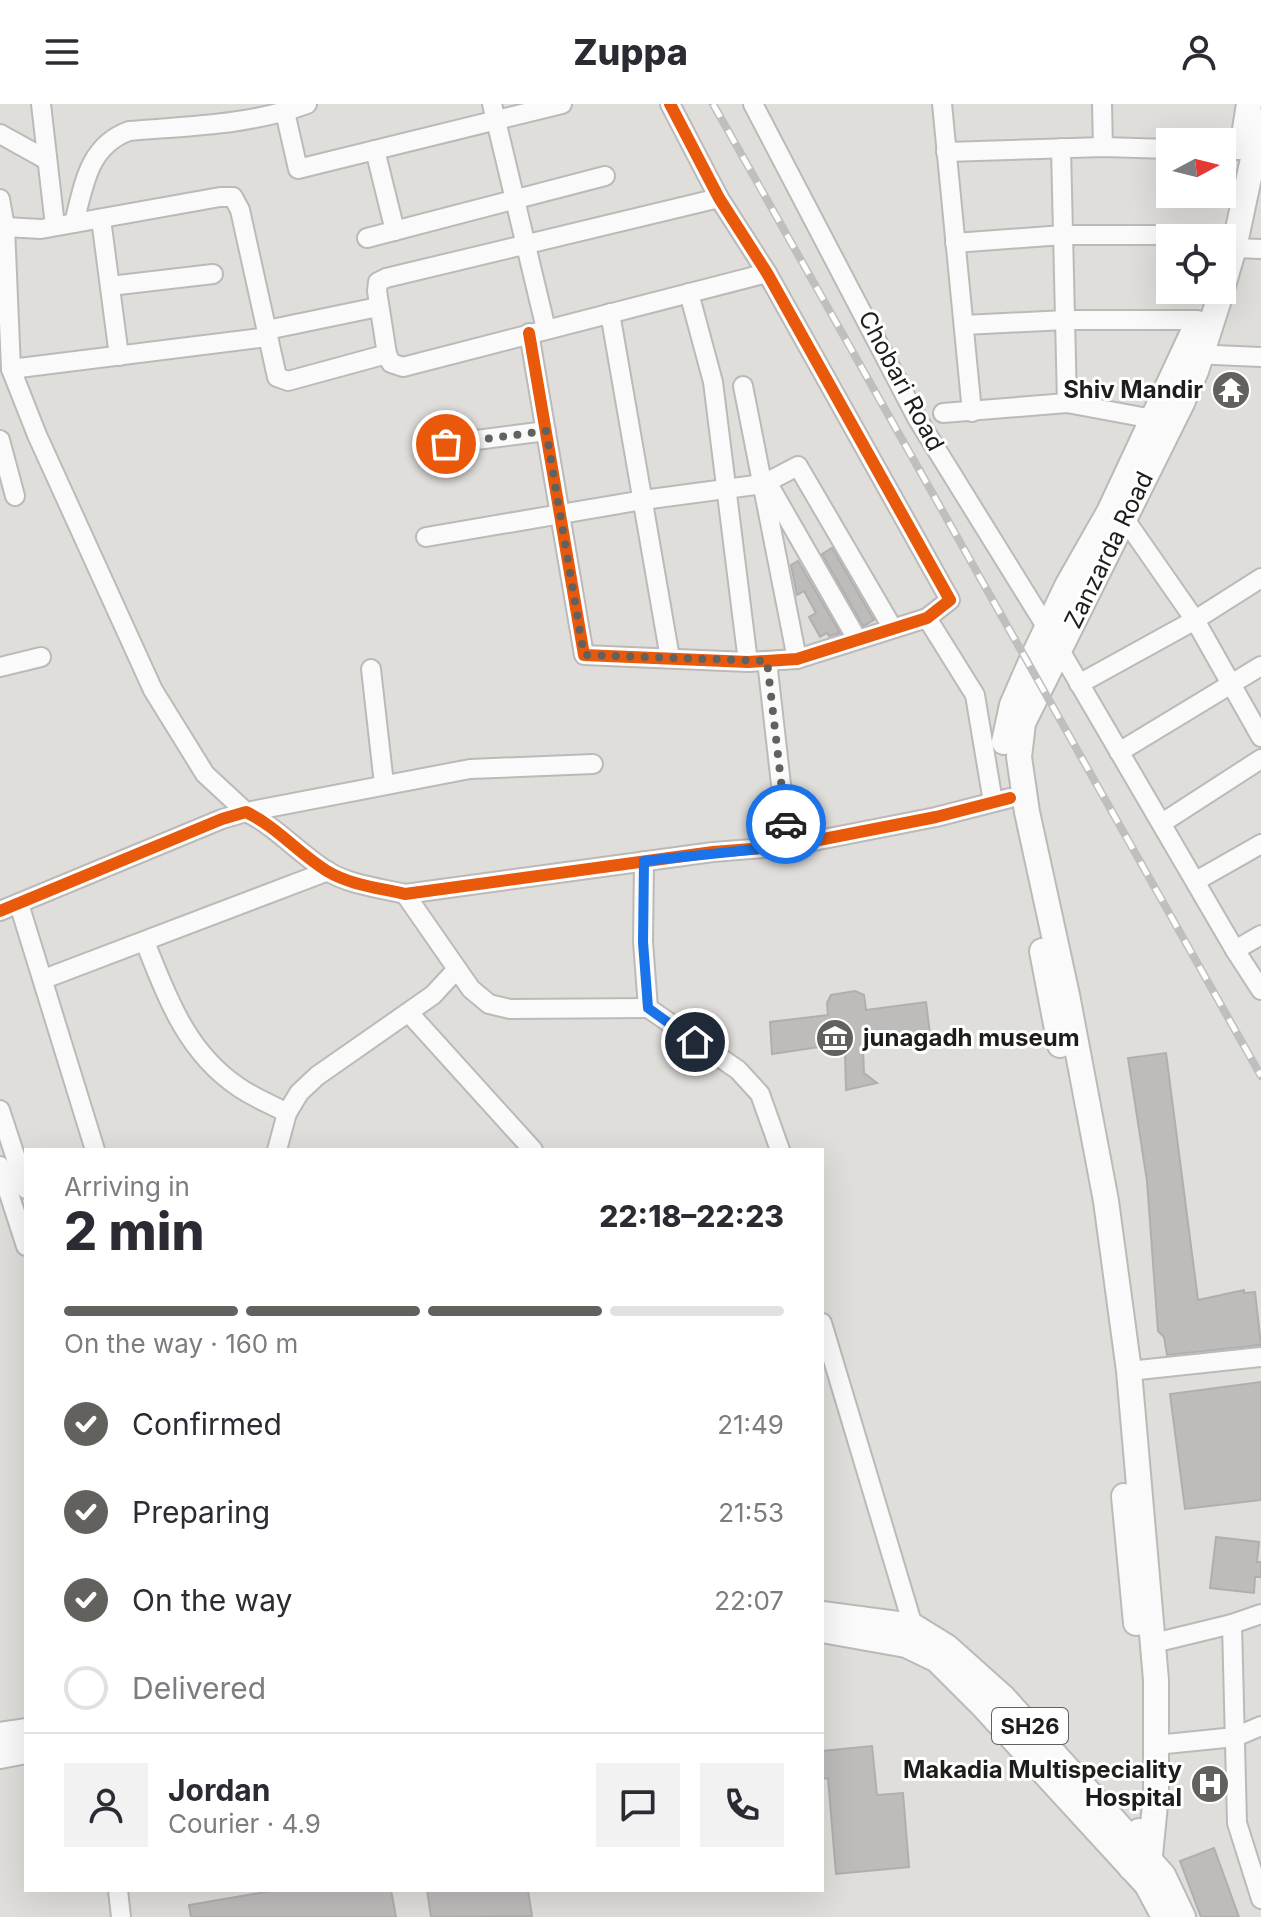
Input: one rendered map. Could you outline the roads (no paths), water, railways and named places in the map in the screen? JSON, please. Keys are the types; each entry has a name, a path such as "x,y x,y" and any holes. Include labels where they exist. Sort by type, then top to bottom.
{"main road":[{"path":"1236,139 1249,104"},
{"name":"Zanzarda Road","path":"1230,224 1261,121"},
{"path":"1141,1864 1145,1772 1138,1644 1108,1325 1095,1223 1035,907 1010,804 1005,731 1012,705 1047,628 1109,512 1153,419 1193,354 1203,304"},
{"name":"Zanzarda Road","path":"1010,804 1023,723 1182,403 1193,354 1215,304"},
{"path":"1010,804 1067,995 1103,1186 1129,1371 1154,1643 1156,1795 1141,1864"},
{"name":"SH26","path":"824,1615 947,1647 1004,1698 1141,1864 1164,1917"},
{"name":"SH26","path":"824,1630 912,1637"},
{"path":"0,1735 24,1731"},
{"path":"0,1756 24,1751"},
{"name":"SH26","path":"1141,1864 1163,1875 1183,1917"}],"street":[{"path":"41,104 47,160 64,225"},
{"path":"64,225 88,167 100,149 115,136 129,131 238,121 285,112 307,104"},
{"path":"285,112 298,169 375,150 494,112 562,104"},
{"path":"494,112 527,245 546,431 584,655 748,662 797,659 927,618 950,600 767,273 719,198 670,104"},
{"name":"Chobari Road","path":"753,104 917,418 1047,628 1261,990"},
{"path":"942,104 972,412"},
{"path":"1102,104 1103,147"},
{"path":"0,134 47,160"},
{"path":"946,152 1103,147 1156,149"},
{"path":"1061,148 1067,403"},
{"path":"375,150 395,231"},
{"path":"367,238 605,176"},
{"path":"5,227 41,229 233,197 240,210 274,370 283,380 387,354"},
{"path":"719,198 378,282 378,307 391,363 403,367 767,273"},
{"path":"0,199 5,227 11,369 37,435 153,690 205,774 246,812 264,820 328,871 369,886 405,894 644,861 788,846 1010,804 975,695 927,618"},
{"path":"101,219 119,356"},
{"path":"955,243 1063,235 1156,238"},
{"path":"1236,243 1261,249"},
{"path":"110,286 213,274"},
{"path":"689,293 713,382 748,662"},
{"path":"11,369 268,334 378,307"},
{"path":"610,313 670,658"},
{"path":"964,325 1065,320 1198,320"},
{"path":"1193,354 1261,358"},
{"path":"743,386 765,483 797,659"},
{"path":"943,413 1067,403 1153,419"},
{"path":"446,444 546,431"},
{"path":"0,440 15,496"},
{"path":"426,537 643,500 765,483 798,466 892,627"},
{"path":"765,483 857,639"},
{"path":"1124,518 1195,620 1261,737"},
{"path":"1079,684 1195,620 1261,578"},
{"path":"0,667 41,657"},
{"path":"767,661 788,846"},
{"path":"1119,752 1261,666"},
{"path":"371,669 384,784"},
{"path":"1162,823 1261,759"},
{"path":"0,911 222,819 246,812 470,769 593,764"},
{"path":"1196,881 1261,844"},
{"path":"644,861 643,942 648,1008"},
{"path":"44,979 328,871"},
{"path":"405,894 471,989 489,1004 510,1009 648,1008 738,1070 760,1094 779,1148"},
{"path":"19,904 94,1148"},
{"path":"1235,950 1261,935"},
{"path":"145,942 173,1013 188,1038 211,1064 237,1086 287,1113"},
{"path":"278,1148 287,1113 299,1093 317,1076 433,995 457,969"},
{"path":"409,1013 531,1148"},
{"path":"0,1110 24,1183"},
{"path":"0,1166 24,1240"},
{"path":"824,1330 912,1637"},
{"path":"1129,1371 1261,1357"},
{"path":"1154,1643 1261,1614"},
{"path":"1232,1624 1237,1823 1261,1899"},
{"path":"1156,1745 1235,1737 1261,1726"},
{"path":"118,1892 121,1917"}],"railway":[{"path":"713,104 1261,1076"}],"place":[{"name":"Shiv Mandir","path":"1231,390"},
{"name":"junagadh museum","path":"835,1038"},
{"name":"Makadia Multispeciality Hospital","path":"1210,1784"}]}
